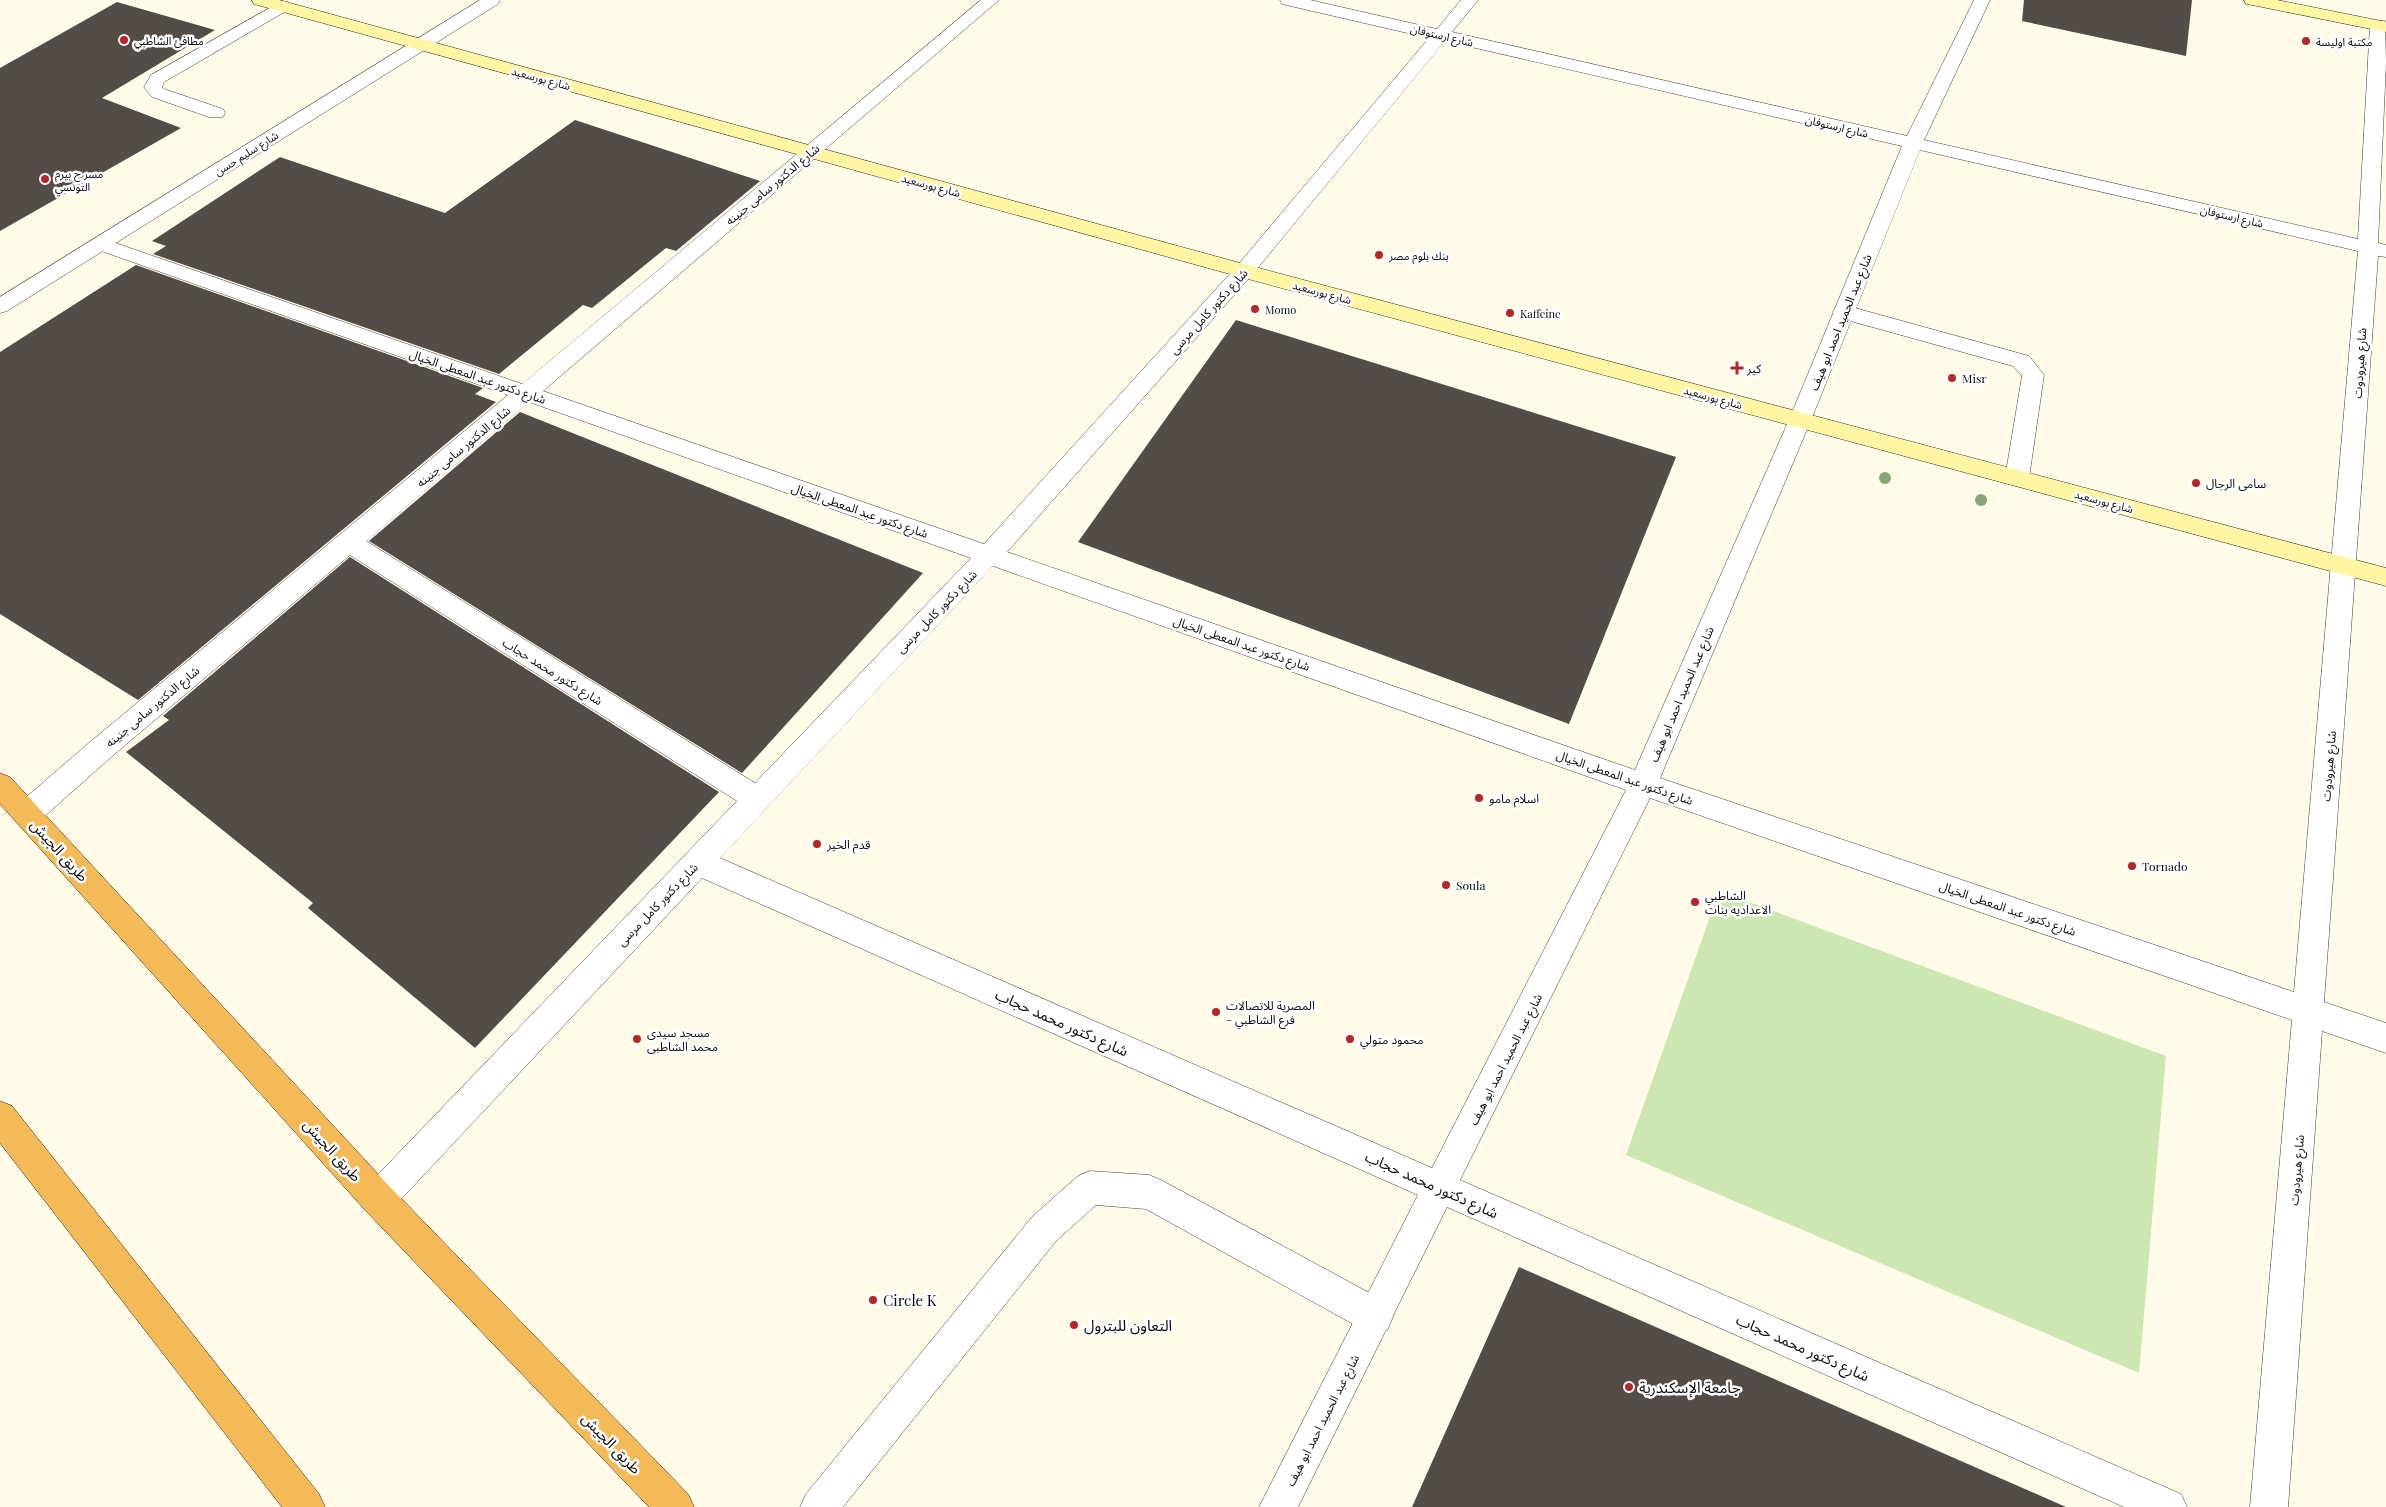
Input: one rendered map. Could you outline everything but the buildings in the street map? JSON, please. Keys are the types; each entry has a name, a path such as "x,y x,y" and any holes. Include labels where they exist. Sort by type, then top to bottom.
{"highway":[{"name":"طريق الجيش","path":"0,785 378,1199 675,1507"},
{"path":"0,1117 306,1507"}],"main road":[{"name":"شارع بورسعيد","path":"260,0 1244,271 2386,577"},
{"path":"2252,0 2382,26"}],"street":[{"name":"شارع سليم حسن","path":"0,306 492,0"},
{"name":"شارع الدكتور سامى جنينه","path":"27,814 100,750 991,0"},
{"name":"شارع ارستوفان","path":"1288,0 2377,250"},
{"name":"شارع دكتور كامل مرسى","path":"378,1199 989,555 1244,271 1470,0"},
{"name":"شارع عبد الحميد احمد ابو هيف","path":"1278,1507 1643,784 1800,420 1913,143 1982,0"},
{"path":"216,112 158,93 153,87 157,79 282,6"},
{"name":"شارع هيرودوت","path":"2269,1507 2344,566 2377,250 2382,26"},
{"name":"شارع دكتور عبد المعطى الخيال","path":"100,244 1643,784 2386,1038"},
{"path":"1844,312 2011,357 2029,368 2033,375 2017,478"},
{"name":"شارع دكتور محمد حجاب","path":"349,542 757,799"},
{"name":"شارع دكتور محمد حجاب","path":"697,862 2168,1507"},
{"path":"819,1507 1044,1229 1090,1188 1149,1192 1375,1316"}],"green space":[{"path":"1719,891 2166,1056 2139,1373 1626,1155"}],"place":[{"name":"مطافئ الشاطبي","path":"124,40"},
{"name":"مكتبة اوليسة","path":"2306,41"},
{"name":"مسر ح بيرم التونسي","path":"45,179"},
{"name":"بنك بلوم مصر","path":"1379,255"},
{"name":"Momo","path":"1255,309"},
{"name":"Kaffeine","path":"1510,313"},
{"name":"كير","path":"1737,368"},
{"name":"Misr","path":"1952,378"},
{"name":"سامى الرجال","path":"2196,483"},
{"name":"اسلام مامو","path":"1479,798"},
{"name":"قدم الخير","path":"817,844"},
{"name":"Tornado","path":"2132,866"},
{"name":"Soula","path":"1446,885"},
{"name":"الشاطبي الاعداديه بنات","path":"1695,902"},
{"name":"المصرية للاتصالات - فرع الشاطبي","path":"1216,1012"},
{"name":"مسجد سيدى محمد الشاطبى","path":"637,1039"},
{"name":"محمود متولي","path":"1350,1039"},
{"name":"Circle K","path":"873,1300"},
{"name":"التعاون للبترول","path":"1074,1325"},
{"name":"جامعة الإسكندرية","path":"1629,1387"}]}
